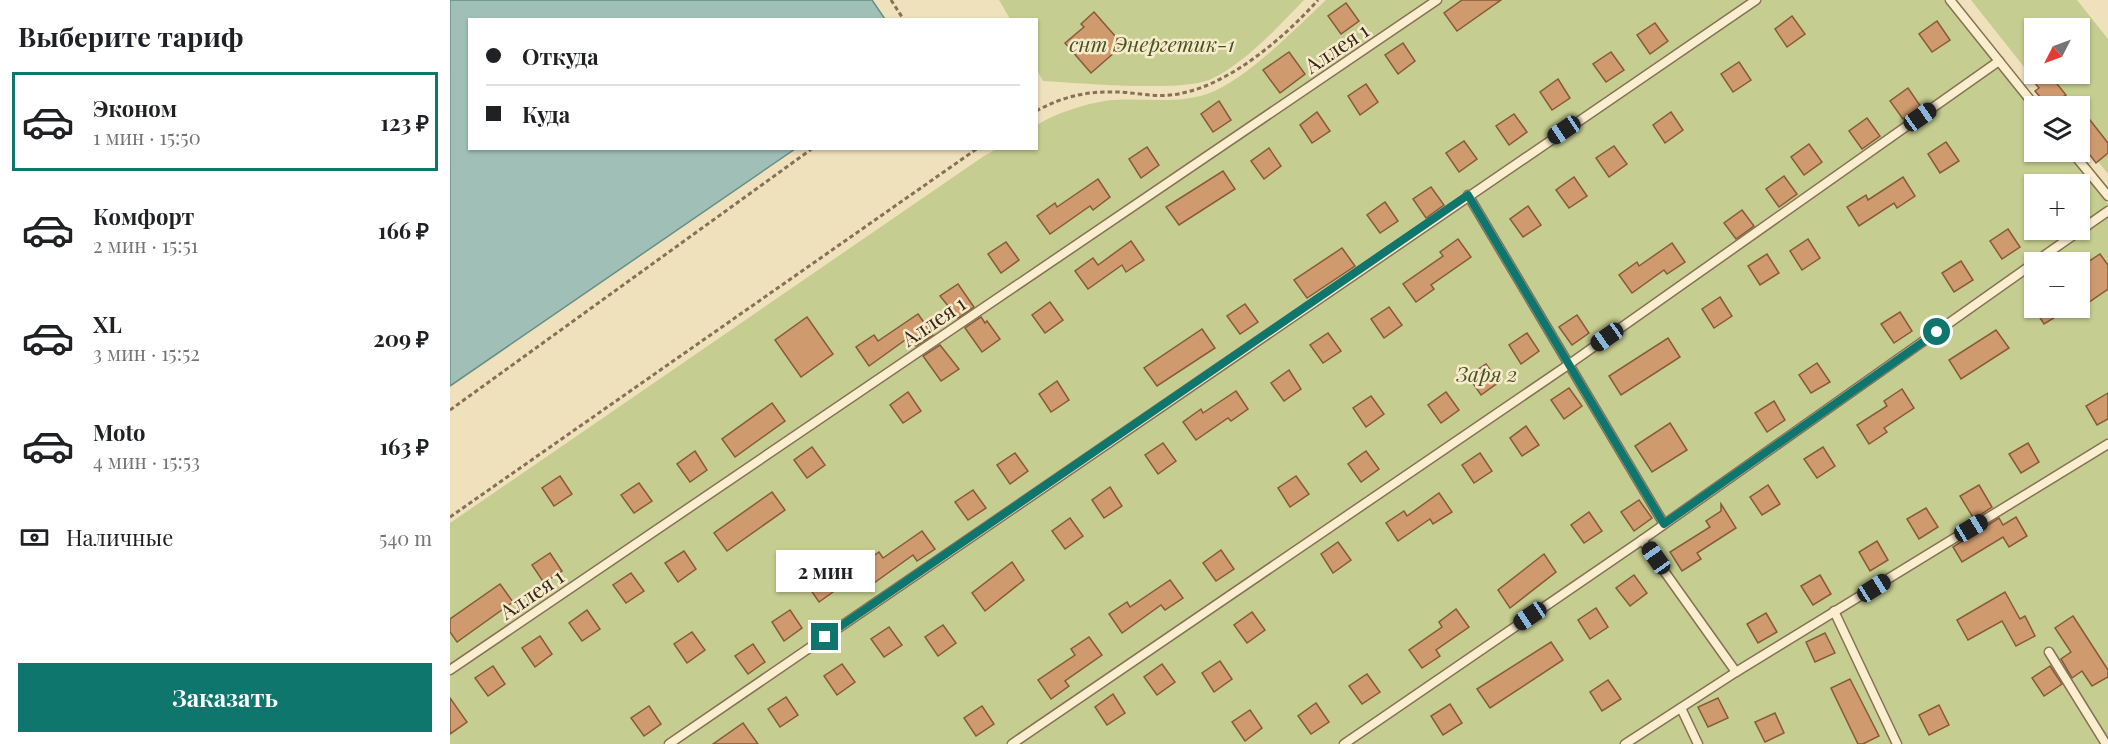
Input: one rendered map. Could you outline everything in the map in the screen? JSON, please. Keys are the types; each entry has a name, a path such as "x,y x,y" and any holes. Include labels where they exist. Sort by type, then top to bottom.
{"lane":[{"name":"Аллея 1","path":"450,670 1437,0"},
{"path":"669,744 1756,0"},
{"path":"1950,0 2027,96"},
{"path":"1012,744 1568,365 1999,61"},
{"path":"2080,162 2108,196"},
{"path":"1468,195 1664,524"},
{"path":"2050,252 2108,211"},
{"path":"1344,744 1642,540 2024,271"},
{"path":"1625,744 1834,611 2108,444"},
{"path":"1642,540 1736,672"},
{"path":"1834,611 1897,744"},
{"path":"2049,652 2106,744"},
{"path":"1681,708 1698,744"}],"path":[{"path":"891,0 903,18"},
{"path":"1038,110 1060,98 1088,93 1170,95 1204,88 1260,52 1318,0"},
{"path":"450,410 810,150"},
{"path":"450,517 975,150"}],"green space":[{"name":"снт Энергетик-1","path":"999,0 1304,0 1260,44 1222,74 1194,84 1175,86 1043,81 1038,72 1038,18 1009,18"},
{"name":"Заря 2","path":"1326,0 1945,0 2024,99 2024,162 2074,162 2084,174 2024,174 2024,240 2090,240 2090,182 2108,204 2108,744 450,744 450,523 984,156 995,150 1038,150 1038,124 1074,108 1106,101 1196,97 1222,87 1253,66"},
{"path":"1971,0 2077,0 2108,39 2108,174 2090,151 2090,96 2047,96 2038,84 2090,84 2090,18 2024,18 2024,67"}],"water":[{"path":"450,0 872,0 884,18 468,18 468,150 794,150 450,386"}],"building":[{"path":"1462,0 1501,0 1457,31 1444,13"},
{"path":"1346,3 1359,21 1341,34 1328,16"},
{"path":"1094,12 1123,45 1091,73 1065,43 1084,27 1081,24"},
{"path":"1792,16 1805,34 1787,47 1775,29"},
{"path":"1937,21 1950,40 1932,52 1919,34"},
{"path":"1655,23 1668,41 1650,54 1637,35"},
{"path":"1403,43 1415,61 1398,74 1385,55"},
{"path":"1289,52 1305,74 1280,93 1263,70"},
{"path":"1611,52 1624,70 1606,82 1593,64"},
{"path":"1739,62 1751,80 1733,92 1721,74"},
{"path":"1558,79 1570,98 1552,110 1540,92"},
{"path":"1366,84 1378,102 1360,115 1348,96"},
{"path":"2036,84 2057,84 2066,95 2039,96 2035,91 2039,88"},
{"path":"1908,88 1921,107 1903,119 1890,101"},
{"path":"1219,101 1231,120 1213,132 1201,114"},
{"path":"1317,112 1330,131 1312,143 1300,125"},
{"path":"1671,112 1683,130 1665,143 1653,125"},
{"path":"1514,114 1527,132 1509,145 1496,126"},
{"path":"1867,118 1880,136 1862,149 1849,131"},
{"path":"2090,120 2108,143 2108,153 2096,163 2090,155"},
{"path":"1464,141 1477,159 1459,172 1446,153"},
{"path":"1946,142 1959,161 1940,173 1928,154"},
{"path":"1809,144 1822,162 1804,175 1791,157"},
{"path":"1614,146 1627,164 1609,177 1596,158"},
{"path":"1147,147 1159,165 1141,178 1129,159"},
{"path":"1269,148 1281,166 1264,179 1251,161"},
{"path":"1223,171 1235,189 1179,225 1166,207"},
{"path":"1784,176 1797,194 1779,207 1766,189"},
{"path":"1574,177 1587,196 1569,208 1556,190"},
{"path":"1903,177 1915,196 1897,208 1894,203 1859,226 1847,207 1866,195 1868,200"},
{"path":"1098,179 1110,197 1093,210 1090,206 1050,234 1037,216 1055,203 1057,207"},
{"path":"1431,187 1444,205 1426,218 1413,199"},
{"path":"1385,202 1398,221 1380,233 1367,215"},
{"path":"1528,206 1541,225 1523,237 1510,219"},
{"path":"1742,210 1754,226 1736,239 1724,223"},
{"path":"2008,229 2020,247 2002,259 1990,241"},
{"path":"1458,239 1471,257 1431,285 1434,289 1416,302 1403,284 1443,256 1440,252"},
{"path":"1808,239 1820,258 1802,270 1790,251"},
{"path":"1131,241 1144,260 1126,272 1122,265 1088,289 1075,271 1093,258 1098,265"},
{"path":"1006,242 1019,260 1001,273 988,254"},
{"path":"1672,243 1685,262 1667,274 1664,270 1632,293 1619,275 1637,262 1639,266"},
{"path":"1342,248 1355,266 1307,298 1294,280"},
{"path":"1767,254 1779,273 1760,285 1748,266"},
{"path":"2100,254 2108,265 2108,289 2090,301 2090,261"},
{"path":"1961,261 1973,280 1954,292 1942,273"},
{"path":"958,284 974,307 958,318 940,296"},
{"path":"1720,297 1732,316 1714,328 1702,309"},
{"path":"1050,302 1063,320 1045,333 1032,315"},
{"path":"1245,304 1258,322 1240,334 1227,316"},
{"path":"1389,307 1402,325 1384,338 1371,319"},
{"path":"1900,312 1912,331 1894,343 1881,324"},
{"path":"918,314 933,335 916,346 908,338 869,366 856,347 874,335 878,341"},
{"path":"1577,315 1589,333 1572,345 1559,327"},
{"path":"807,317 833,354 801,377 775,340"},
{"path":"981,317 985,323 987,321 1000,339 982,352 965,328"},
{"path":"2040,318 2054,318 2044,324"},
{"path":"1202,329 1215,348 1157,386 1144,368"},
{"path":"1996,330 2009,348 1961,379 1949,360"},
{"path":"1328,333 1341,351 1323,363 1310,345"},
{"path":"1527,333 1539,351 1521,364 1509,345"},
{"path":"1668,338 1680,357 1621,395 1609,376"},
{"path":"940,345 959,369 941,381 923,356"},
{"path":"1817,363 1830,382 1811,393 1799,375"},
{"path":"1486,364 1499,382 1481,395 1468,376"},
{"path":"1289,370 1301,389 1284,401 1271,383"},
{"path":"1057,381 1069,400 1051,412 1039,394"},
{"path":"1569,388 1582,406 1564,419 1551,400"},
{"path":"1902,389 1914,408 1884,428 1887,432 1869,444 1857,425 1887,406 1884,401"},
{"path":"1236,391 1248,409 1231,421 1228,418 1196,440 1183,422 1201,409 1203,413"},
{"path":"908,392 921,411 903,423 890,405"},
{"path":"1446,392 1459,410 1441,423 1428,405"},
{"path":"2108,393 2108,419 2097,425 2086,406"},
{"path":"1371,396 1384,414 1366,427 1353,408"},
{"path":"1774,401 1785,420 1767,432 1755,413"},
{"path":"772,403 785,421 735,457 722,439"},
{"path":"1670,423 1687,450 1652,472 1635,446"},
{"path":"1526,426 1539,445 1522,456 1510,438"},
{"path":"1163,443 1176,461 1158,474 1145,455"},
{"path":"2028,443 2039,462 2021,473 2009,454"},
{"path":"812,447 825,465 807,478 794,460"},
{"path":"1823,447 1835,466 1817,478 1804,459"},
{"path":"695,451 707,470 690,482 677,464"},
{"path":"1366,451 1379,469 1361,482 1348,464"},
{"path":"1015,453 1028,471 1010,484 997,465"},
{"path":"1480,453 1492,471 1474,483 1462,465"},
{"path":"560,476 572,494 554,506 542,488"},
{"path":"1296,476 1309,494 1290,507 1278,488"},
{"path":"639,483 652,501 634,513 621,495"},
{"path":"1768,485 1780,504 1762,515 1750,497"},
{"path":"1979,485 1992,507 1974,519 1960,496"},
{"path":"1110,487 1122,506 1104,518 1092,500"},
{"path":"973,490 986,508 968,520 955,502"},
{"path":"772,492 785,510 727,551 714,533"},
{"path":"1439,493 1452,512 1433,524 1430,519 1398,541 1386,523 1404,511 1407,516"},
{"path":"1639,500 1652,518 1634,531 1621,512"},
{"path":"1721,504 1736,528 1697,553 1701,559 1682,571 1670,552 1710,527 1706,521 1721,511"},
{"path":"1926,508 1938,527 1919,539 1907,519"},
{"path":"1589,512 1602,531 1584,543 1571,525"},
{"path":"2016,517 2027,536 2009,547 2003,537 1962,562 1953,547 1999,518 2003,525"},
{"path":"1070,518 1083,536 1065,549 1052,531"},
{"path":"922,531 935,549 917,561 913,555 874,583 861,565 879,552 883,558"},
{"path":"1877,541 1888,560 1870,571 1859,552"},
{"path":"1338,542 1351,560 1333,573 1321,554"},
{"path":"1221,550 1234,569 1216,581 1203,563"},
{"path":"684,551 696,569 678,582 665,563"},
{"path":"550,553 562,571 544,583 532,565"},
{"path":"1544,554 1556,572 1510,608 1498,590"},
{"path":"1012,562 1024,580 985,611 972,593"},
{"path":"824,571 837,589 819,602 806,583"},
{"path":"631,573 644,591 626,603 613,585"},
{"path":"1634,575 1647,593 1630,606 1616,588"},
{"path":"1820,575 1831,594 1813,605 1801,586"},
{"path":"1170,580 1183,598 1165,610 1161,605 1122,633 1109,614 1127,602 1130,607"},
{"path":"500,584 513,602 457,642 450,632 450,619"},
{"path":"2005,592 2020,619 2025,616 2035,636 2016,646 2002,621 1968,640 1957,620"},
{"path":"1596,608 1608,627 1590,639 1578,620"},
{"path":"1456,609 1469,627 1436,650 1440,656 1422,668 1409,650 1442,627 1439,622"},
{"path":"587,610 600,629 582,641 569,623"},
{"path":"790,610 802,628 784,641 772,622"},
{"path":"1252,612 1265,630 1247,643 1234,625"},
{"path":"1766,613 1777,632 1758,643 1747,624"},
{"path":"2073,616 2108,670 2108,677 2092,686 2082,671 2072,678 2061,659 2071,652 2055,628"},
{"path":"943,625 956,643 938,656 925,637"},
{"path":"889,627 902,645 884,657 871,639"},
{"path":"692,632 705,650 687,663 674,644"},
{"path":"1825,633 1835,653 1815,662 1806,642"},
{"path":"540,636 552,654 535,667 522,648"},
{"path":"1089,637 1102,655 1065,681 1069,686 1051,699 1038,680 1075,655 1071,649"},
{"path":"1551,642 1563,660 1490,708 1477,689"},
{"path":"753,644 765,662 748,674 735,656"},
{"path":"1220,661 1232,679 1214,692 1202,673"},
{"path":"842,664 855,682 837,695 824,676"},
{"path":"1162,664 1175,682 1157,695 1144,677"},
{"path":"493,666 505,684 488,696 475,678"},
{"path":"2050,666 2062,684 2044,696 2032,678"},
{"path":"1367,674 1380,692 1362,704 1349,686"},
{"path":"1850,679 1879,736 1863,744 1858,744 1831,688"},
{"path":"1608,680 1621,699 1602,711 1590,692"},
{"path":"1113,694 1125,713 1107,725 1095,707"},
{"path":"786,697 798,715 780,727 768,709"},
{"path":"450,698 467,722 450,734"},
{"path":"1718,698 1728,718 1708,727 1698,707"},
{"path":"1316,703 1329,722 1311,734 1298,716"},
{"path":"1450,704 1462,723 1443,735 1431,716"},
{"path":"1939,705 1949,725 1929,735 1919,715"},
{"path":"649,706 661,724 644,736 631,718"},
{"path":"982,706 994,724 976,736 964,718"},
{"path":"1250,710 1262,728 1245,741 1232,722"},
{"path":"1775,713 1784,733 1765,742 1755,722"},
{"path":"743,723 758,744 713,744"}],"route":[{"path":"825,637 1468,195 1664,524 1937,332"}]}
